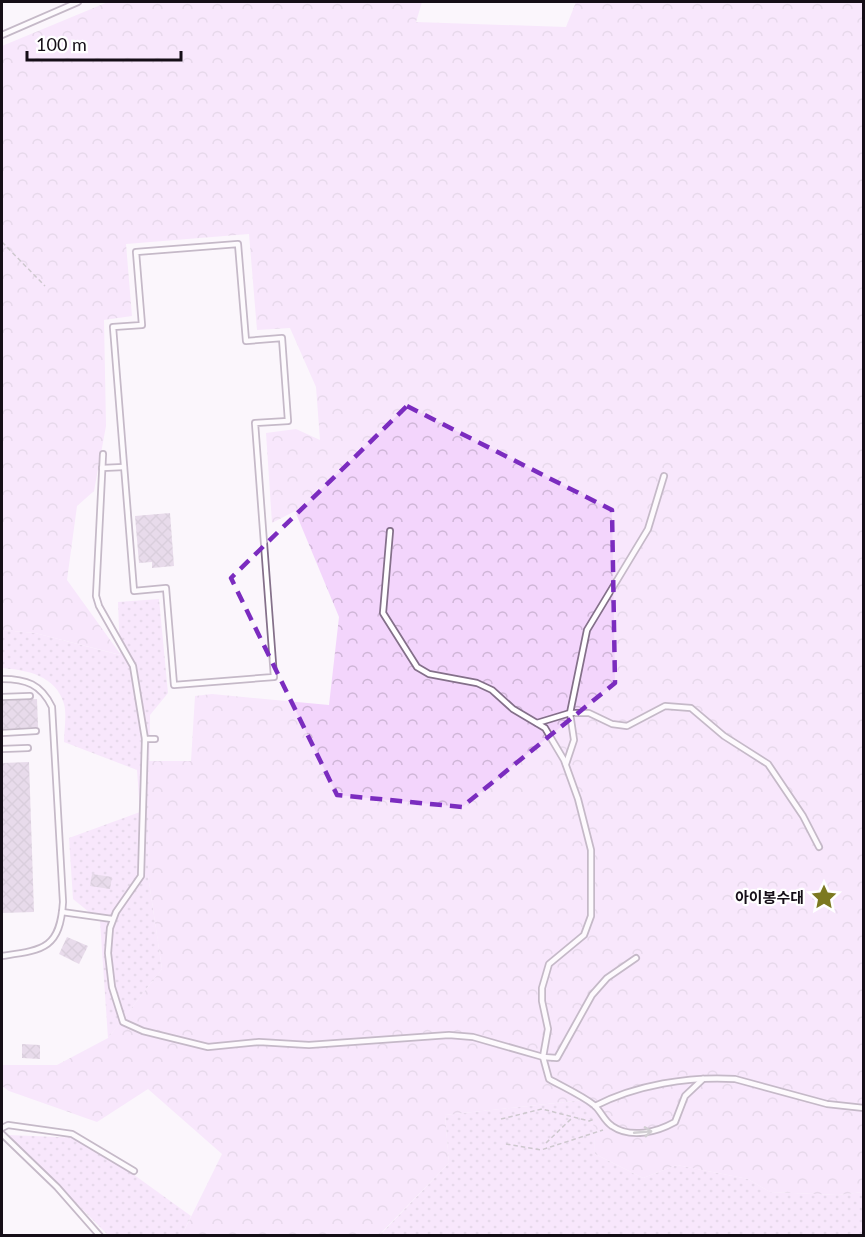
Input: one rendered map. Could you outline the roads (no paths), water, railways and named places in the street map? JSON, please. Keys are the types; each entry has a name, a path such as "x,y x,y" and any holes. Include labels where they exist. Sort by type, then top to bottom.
{"lane":[{"path":"2,35 78,2"},
{"path":"238,244 246,341 282,338 288,421 255,423 274,677 174,685 166,588 134,591 124,467 113,327 142,325 136,252 238,244"},
{"path":"103,454 96,596 99,606 133,666 145,739 141,876 112,919 108,953 112,987 123,1022 143,1031 215,1048 259,1042 309,1045 449,1035 473,1037 543,1057 557,1058 591,995 607,978 636,958"},
{"path":"102,468 124,467"},
{"path":"566,764 574,740 572,713 587,630 648,529 664,476"},
{"path":"390,531 383,613 417,667 429,674 477,683 492,690 513,708 545,728 566,764 591,850 589,928 584,935 549,964 542,988 542,1001 548,1029 543,1057 549,1079 595,1106 612,1126 626,1132 641,1133 662,1129 675,1122 685,1096 703,1078"},
{"path":"2,678 31,682 41,689 52,707 62,912 59,927 49,945 40,950 2,956"},
{"path":"2,697 30,696"},
{"path":"537,723 572,713 589,713 612,724 627,726 665,706 691,708 724,735 768,764 803,816 819,847"},
{"path":"2,733 36,731"},
{"path":"145,739 155,739"},
{"path":"2,749 28,748"},
{"path":"62,912 112,919"},
{"path":"595,1106 622,1094 703,1078 735,1079 826,1104 864,1108"},
{"path":"2,1128 8,1125 66,1132 134,1171"},
{"path":"2,1134 57,1187 99,1234"}],"place":[{"name":"아이봉수대","path":"824,897"}]}
